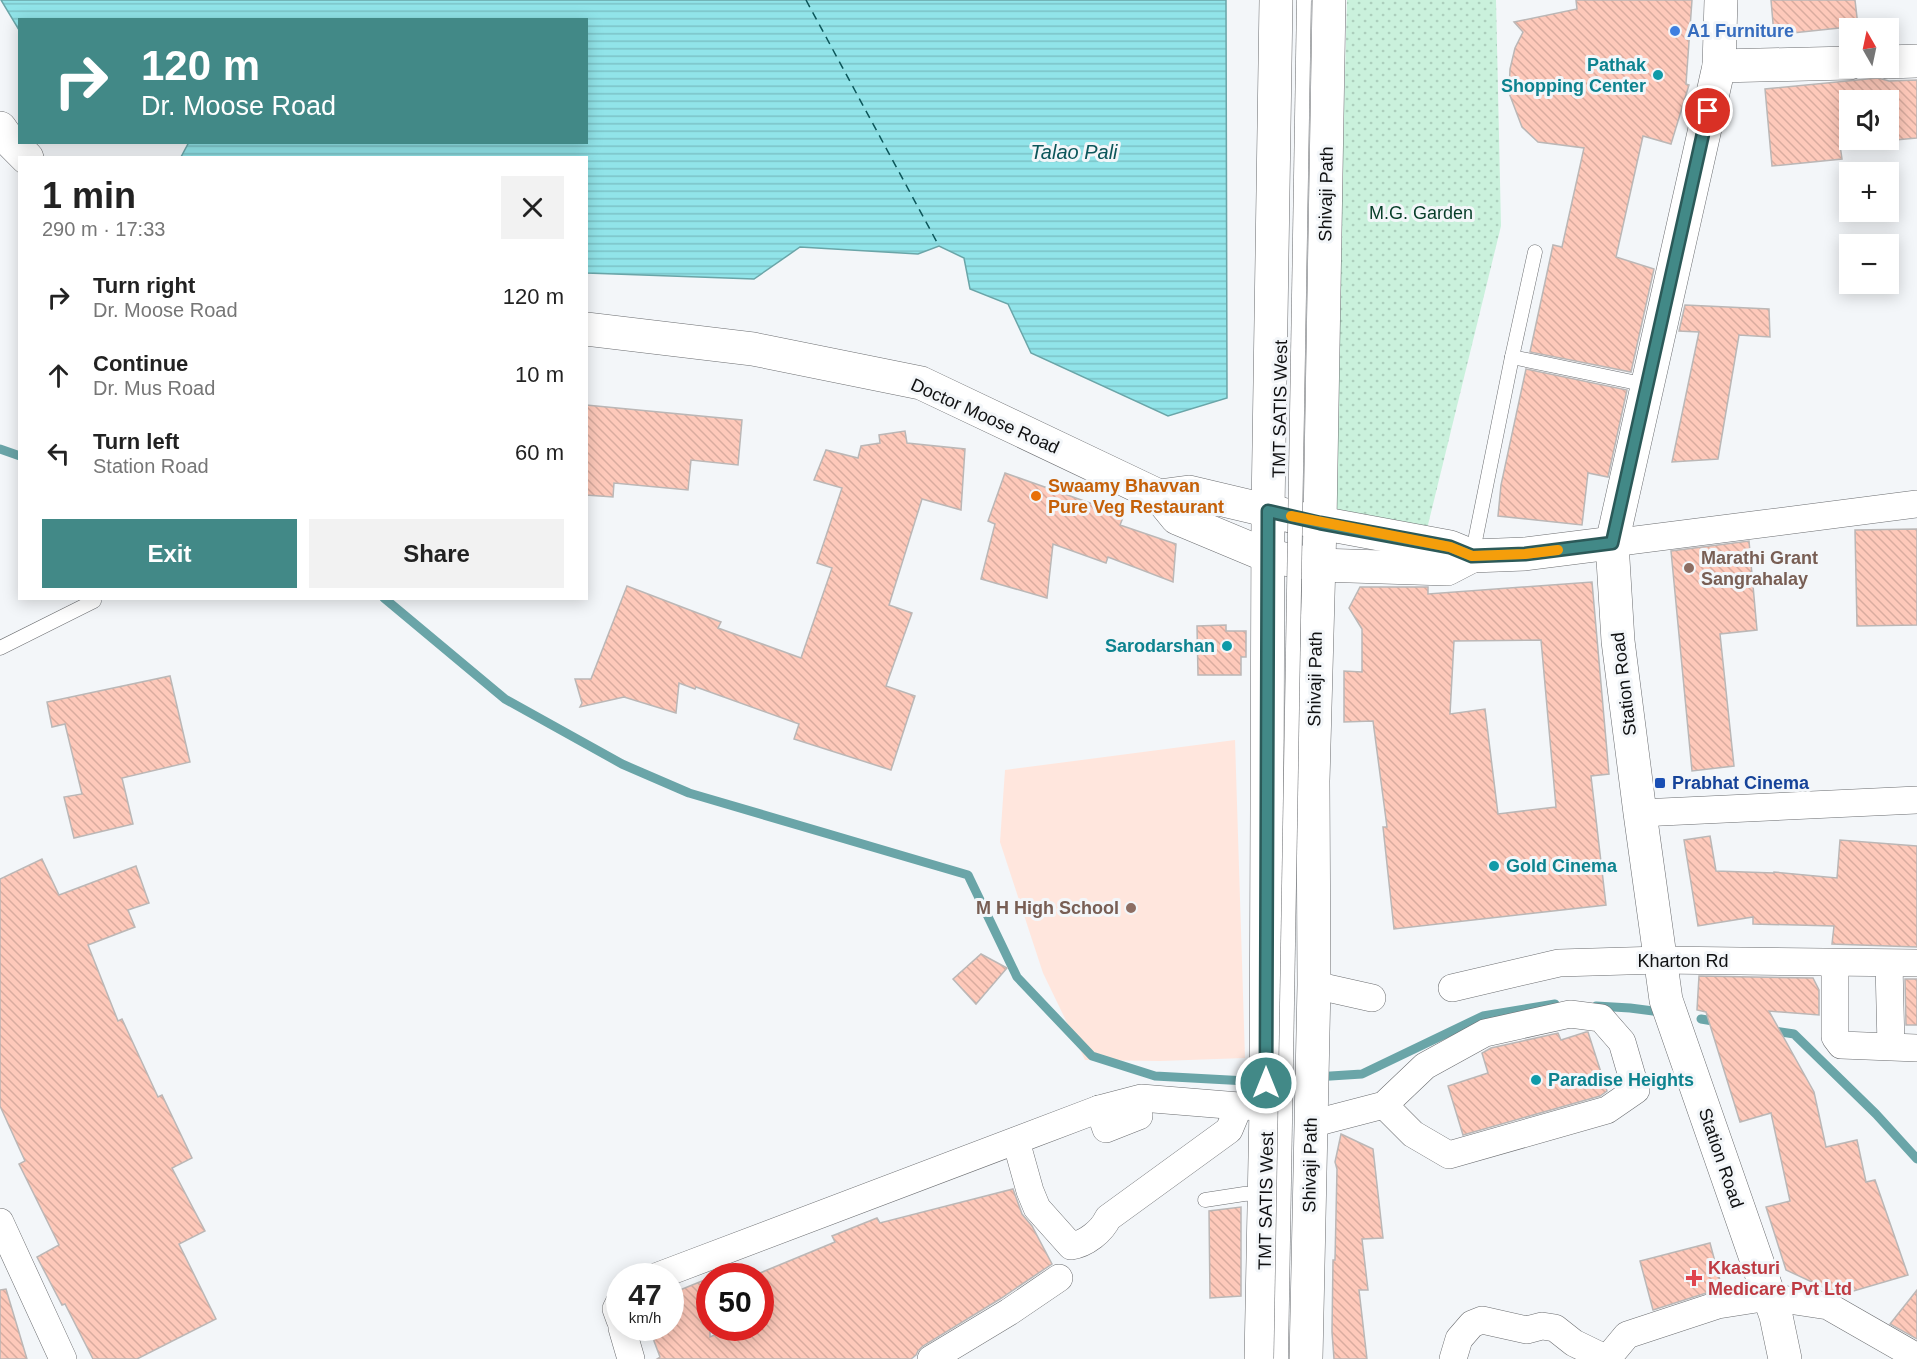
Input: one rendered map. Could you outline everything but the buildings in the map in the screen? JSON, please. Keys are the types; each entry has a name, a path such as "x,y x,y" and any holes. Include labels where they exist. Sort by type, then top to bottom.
{"main road":[{"path":"1261,1359 1264,1193 1252,1107 1268,556 1276,0"},
{"name":"Shivaji Path","path":"1306,1359 1314,985 1313,781 1329,0"},
{"name":"Station Road","path":"1721,0 1719,66 1612,543 1618,641 1666,1000 1776,1317 1785,1359"},
{"path":"1899,62 1917,61"},
{"path":"1719,66 1839,63"},
{"name":"Doctor Moose Road","path":"588,329 753,349 921,383 1159,496"},
{"path":"1159,496 1189,492 1320,523 1450,547 1472,556"},
{"path":"1159,496 1177,518 1268,556 1318,565 1447,568 1472,556 1525,554 1612,543"}],"street":[{"path":"1612,543 1917,504"},
{"path":"1640,813 1917,800"},
{"name":"Kharton Rd","path":"1452,988 1560,963 1660,960 1917,963"},
{"path":"1835,963 1835,1037 1840,1045 1904,1047 1888,964"},
{"path":"1314,985 1372,998"},
{"path":"1311,1124 1384,1105 1425,1066 1485,1033 1570,1014 1601,1018 1622,1042 1636,1090 1607,1110 1449,1155 1413,1134 1384,1105"},
{"path":"684,1266 1099,1109 1141,1098 1252,1107"},
{"path":"1016,1141 1037,1208 1071,1246 1080,1244 1105,1226 1108,1218 1229,1130 1252,1107"},
{"path":"1099,1109 1106,1130 1139,1116"},
{"path":"0,1222 63,1359"},
{"path":"931,1359 1009,1312 1059,1278"},
{"path":"1454,1359 1459,1339 1472,1324 1482,1320 1527,1330 1542,1326 1555,1328 1574,1343 1607,1359 1627,1335 1718,1305 1769,1297 1828,1306 1917,1357"},
{"path":"626,1341 631,1359"}],"lane":[{"name":"TMT SATIS West","path":"1281,1359 1304,0"},
{"path":"1472,556 1535,252"},
{"path":"1512,357 1647,385"},
{"path":"0,648 94,601"},
{"path":"1205,1200 1264,1193"}],"shaded area":[{"name":"M H High School","path":"1235,740 1245,1058 1160,1061 1085,1060 1043,973 1000,842 1005,770"}],"green space":[{"name":"M.G. Garden","path":"1347,0 1496,0 1501,226 1426,533 1333,511"}],"water":[{"name":"Talao Pali","path":"1,0 1226,0 1227,398 1168,416 1031,353 1008,304 970,289 964,258 939,246 918,254 800,247 754,279 588,273 588,156 182,156 188,144 588,144 588,18 18,18 18,28"}],"waterway":[{"path":"0,449 18,455"},
{"path":"386,600 505,699 622,764 689,793 968,875 1017,977 1092,1056 1155,1076 1247,1081"},
{"path":"1284,1079 1362,1074 1483,1016 1555,1004"},
{"path":"1596,1006 1661,1012"},
{"path":"1701,1019 1719,1022"},
{"path":"1769,1030 1794,1034 1876,1114 1917,1159"}],"ferry route":[{"path":"806,0 939,246"}],"slow traffic":[{"path":"1291,516 1450,547 1472,556 1558,550"}],"place":[{"name":"A1 Furniture","path":"1675,31"},
{"name":"Pathak Shopping Center","path":"1658,75"},
{"name":"Swaamy Bhavvan Pure Veg Restaurant","path":"1036,496"},
{"name":"Marathi Grant Sangrahalay","path":"1689,568"},
{"name":"Sarodarshan","path":"1227,646"},
{"name":"Prabhat Cinema","path":"1660,783"},
{"name":"Gold Cinema","path":"1494,866"},
{"name":"M H High School","path":"1131,908"},
{"name":"Paradise Heights","path":"1536,1080"},
{"name":"Kkasturi Medicare Pvt Ltd","path":"1694,1278"}],"route":[{"path":"1266,1083 1268,511 1450,547 1472,556 1525,554 1612,543 1708,111"}]}
